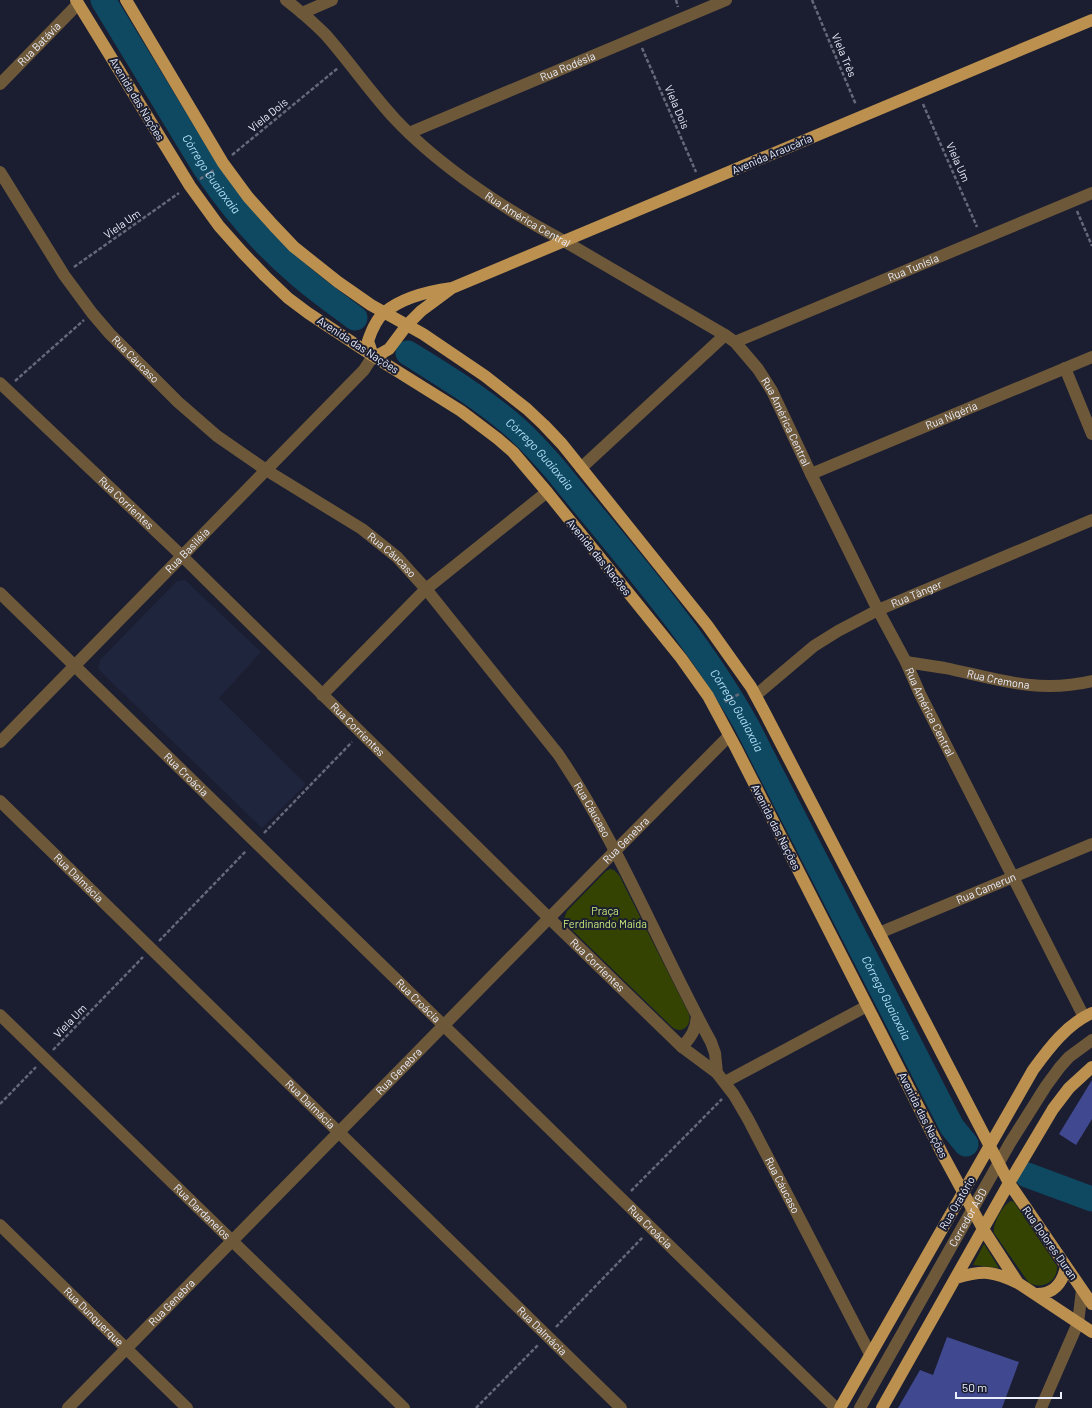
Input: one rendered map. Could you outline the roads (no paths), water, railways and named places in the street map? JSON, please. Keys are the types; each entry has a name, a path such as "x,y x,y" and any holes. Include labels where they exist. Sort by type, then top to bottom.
{"main road":[{"path":"126,0 219,166 274,226 294,247 338,282 384,312 423,334 485,376 527,408 562,444 707,625 756,695 1009,1183"},
{"name":"Avenida das Nações","path":"77,2 194,183 219,226 264,276 288,298 308,313 372,356 455,406 513,452 681,658 708,696 983,1229"},
{"name":"Avenida Araucária","path":"452,288 421,311 407,325 389,349 372,356 368,341 370,335 384,312 404,301 425,293 452,288 1092,20"},
{"name":"Rua Oratório","path":"840,1408 1033,1070 1059,1037 1088,1015"},
{"path":"882,1408 1009,1183 1060,1098 1092,1067"},
{"name":"Rua Dolores Duran","path":"1009,1183 1092,1304"},
{"path":"983,1229 1018,1283"},
{"path":"1036,1294 1043,1294 1058,1286 1064,1275 1066,1266"},
{"path":"956,1278 978,1272 998,1274 1018,1283 1036,1294 1092,1332"}],"street":[{"name":"Rua América Central","path":"286,0 324,34 346,62 409,134 452,169 483,192 541,228 730,339 758,369 772,391 878,610 906,662 920,694 1013,877 1088,1015"},
{"path":"302,13 332,0"},
{"name":"Rua Rodésia","path":"409,134 726,0"},
{"name":"Rua Batávia","path":"0,84 77,2"},
{"name":"Rua Cáucaso","path":"0,172 64,275 92,313 115,339 195,418 218,436 266,470 362,529 397,557 426,589 558,754 576,781 615,850 711,1042 724,1082 748,1119 870,1354"},
{"name":"Rua Tunísia","path":"730,339 982,239 1092,192"},
{"path":"581,468 730,339"},
{"name":"Rua Basiléia","path":"0,742 364,370 372,356"},
{"name":"Rua Nigéria","path":"811,474 1092,357"},
{"path":"1065,368 1092,434"},
{"name":"Rua Corrientes","path":"3,386 182,556 682,1047 724,1082"},
{"path":"322,695 426,589 547,492"},
{"name":"Rua Tânger","path":"756,695 814,646 838,631 878,610 1092,520"},
{"name":"Rua Croácia","path":"0,593 836,1408"},
{"name":"Rua Cremona","path":"906,662 945,668 1006,683 1028,686 1061,686 1092,681"},
{"name":"Rua Genebra","path":"68,1408 615,850 729,736"},
{"name":"Rua Dalmácia","path":"0,801 621,1408"},
{"name":"Rua Camerun","path":"879,933 1092,844"},
{"path":"724,1082 868,1006"},
{"name":"Rua Dardanelos","path":"0,1015 404,1408"},
{"path":"682,1047 694,1033 697,1016"},
{"name":"Corredor ABD","path":"860,1408 998,1164 1053,1075 1069,1057 1092,1040"},
{"name":"Rua Dunquerque","path":"0,1225 187,1408"},
{"path":"1041,1408 1078,1323 1082,1290"}],"waterway":[{"name":"Córrego Guaiaxaia","path":"103,0 205,168 236,210 271,249 284,261 311,285 355,318"},
{"name":"Córrego Guaiaxaia","path":"408,353 460,386 498,413 533,445 555,469 657,594 704,658 727,692 747,726 952,1127 966,1144"},
{"name":"Córrego Guaiaxaia","path":"1027,1175 1092,1199"}],"park label":[{"name":"Praça Ferdinando Maida","path":"605,917"}]}
